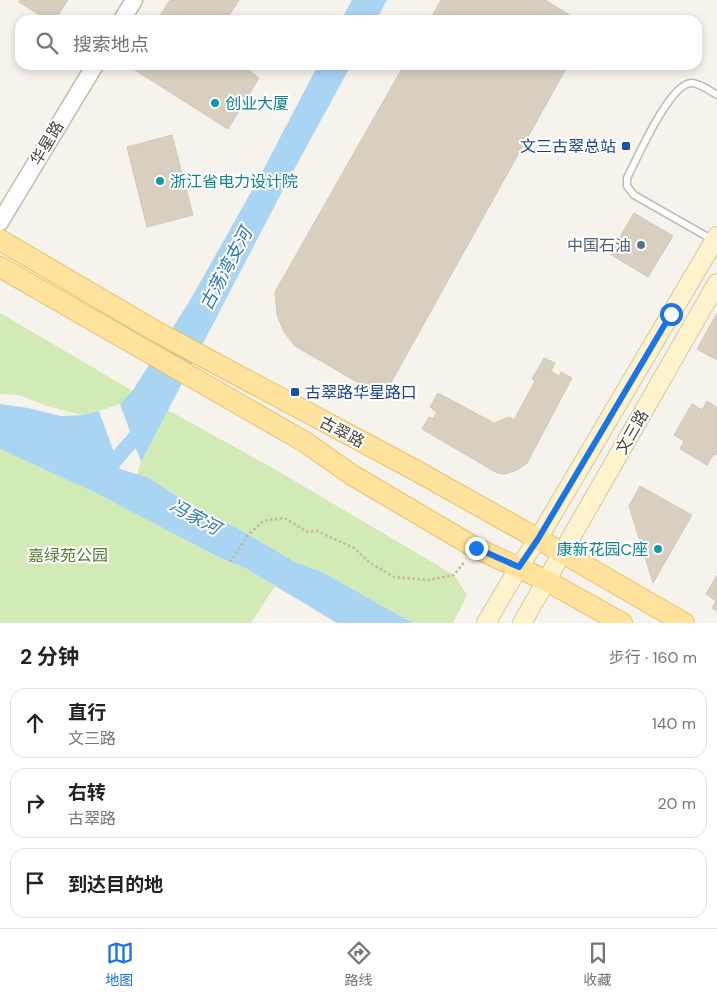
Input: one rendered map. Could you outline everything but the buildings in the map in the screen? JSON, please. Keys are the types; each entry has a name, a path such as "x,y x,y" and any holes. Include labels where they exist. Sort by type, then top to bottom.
{"main road":[{"name":"文三路","path":"486,623 538,539 716,238"},
{"name":"古翠路","path":"0,240 157,332 415,470 684,623"},
{"name":"古翠路","path":"0,266 305,442 352,475 476,548 547,581 622,623"},
{"name":"文三路","path":"522,623 717,283"}],"street":[{"path":"125,15 134,0"},
{"name":"华星路","path":"0,222 92,70"}],"lane":[{"path":"716,238 634,195 628,186 627,178 664,107 679,88 690,83 702,86 717,95"}],"path":[{"path":"230,562 248,534 263,521 284,518 308,532 317,531 354,548 370,563 394,577 428,580 454,575 476,548"}],"green space":[{"path":"0,313 133,391 120,404 82,415 47,406 19,395 0,394"},
{"path":"168,410 276,470 454,575 467,595 453,623 413,623 322,572 297,563 237,528 183,500 149,478 137,475 141,462"},
{"name":"嘉绿苑公园","path":"0,449 91,490 217,557 247,569 275,586 251,623 0,623"}],"water":[{"path":"352,0 387,0 379,15 344,15"},
{"path":"315,70 348,70 284,188 141,462 120,404 133,390 189,302 259,178"},
{"name":"冯家河","path":"0,404 61,416 82,415 99,411 120,469 149,478 183,500 237,528 297,563 322,572 413,623 337,623 247,569 218,557 94,492 0,449"}],"waterway":[{"name":"古荡湾支河","path":"108,468 147,424"}],"place":[{"name":"创业大厦","path":"215,103"},
{"name":"文三古翠总站","path":"626,146"},
{"name":"浙江省电力设计院","path":"160,181"},
{"name":"中国石油","path":"641,245"},
{"name":"古翠路华星路口","path":"295,392"},
{"name":"康新花园C座","path":"658,549"}],"route":[{"path":"476,548 519,567 538,539 671,314"}]}
